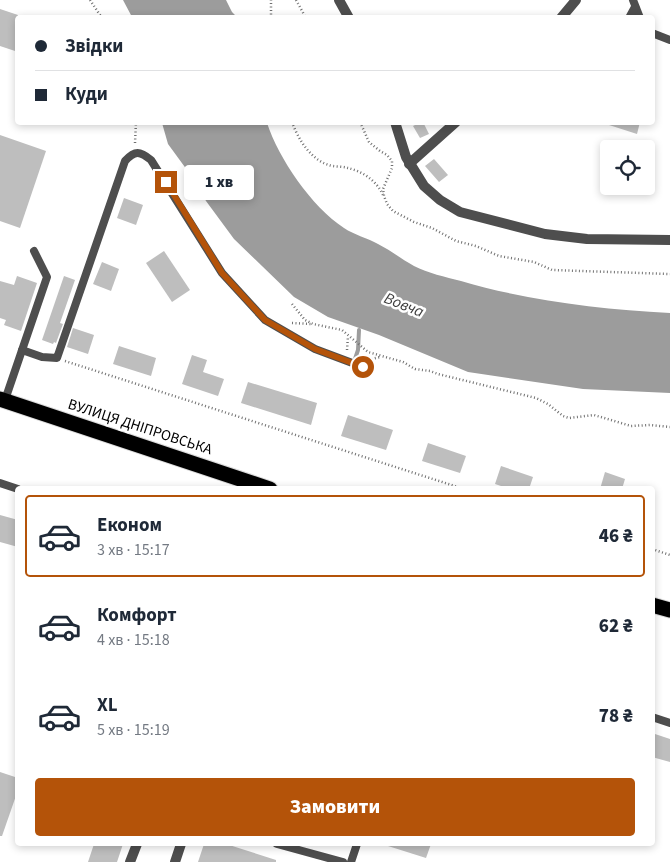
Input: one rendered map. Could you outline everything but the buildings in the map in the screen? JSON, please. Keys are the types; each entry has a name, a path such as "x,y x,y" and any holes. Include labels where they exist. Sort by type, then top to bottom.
{"highway":[{"name":"ВУЛИЦЯ ДНІПРОВСЬКА","path":"3,400 253,486"},
{"path":"655,606 670,610"}],"street":[{"path":"339,0 347,15"},
{"path":"564,15 576,0"},
{"path":"396,125 409,164 424,186 440,200 460,212 545,234 587,239 670,240"},
{"path":"409,164 453,125"},
{"path":"130,862 135,846"},
{"path":"174,862 179,846"}],"lane":[{"path":"630,15 634,3"},
{"path":"634,3 639,15"},
{"path":"655,36 670,40"},
{"path":"22,350 56,358 125,162 131,155 138,153 144,154 152,160 222,273 265,320 315,349 363,367"},
{"path":"3,400 22,350 46,276 34,251"},
{"path":"0,483 15,488"},
{"path":"655,718 670,723"},
{"path":"284,846 327,860 343,862"},
{"path":"351,862 356,846"}],"path":[{"path":"90,0 100,15"},
{"path":"271,0 271,15"},
{"path":"296,0 304,15"},
{"path":"131,155 134,148 136,125"},
{"path":"293,125 296,133 314,156 328,165 360,171 380,188 384,196"},
{"path":"292,304 305,320 313,324"},
{"path":"278,328 285,324 300,322 335,327 368,352 403,362 415,369 430,371 536,398 569,418 594,416 632,426 670,427"},
{"path":"341,359 347,353 348,335"},
{"path":"56,358 455,486"},
{"path":"655,550 670,555"}],"water":[{"path":"123,0 226,0 235,15 131,15"},
{"name":"Вовча","path":"163,125 268,125 279,152 298,181 308,195 332,219 348,230 387,249 414,266 425,271 487,288 538,299 617,309 670,313 670,393 583,389 468,372 379,335 328,317 294,297 234,239 168,144"}],"waterway":[{"path":"355,359 358,350 359,330"}],"route":[{"path":"166,182 227,280 265,320 315,349 363,367"}]}
